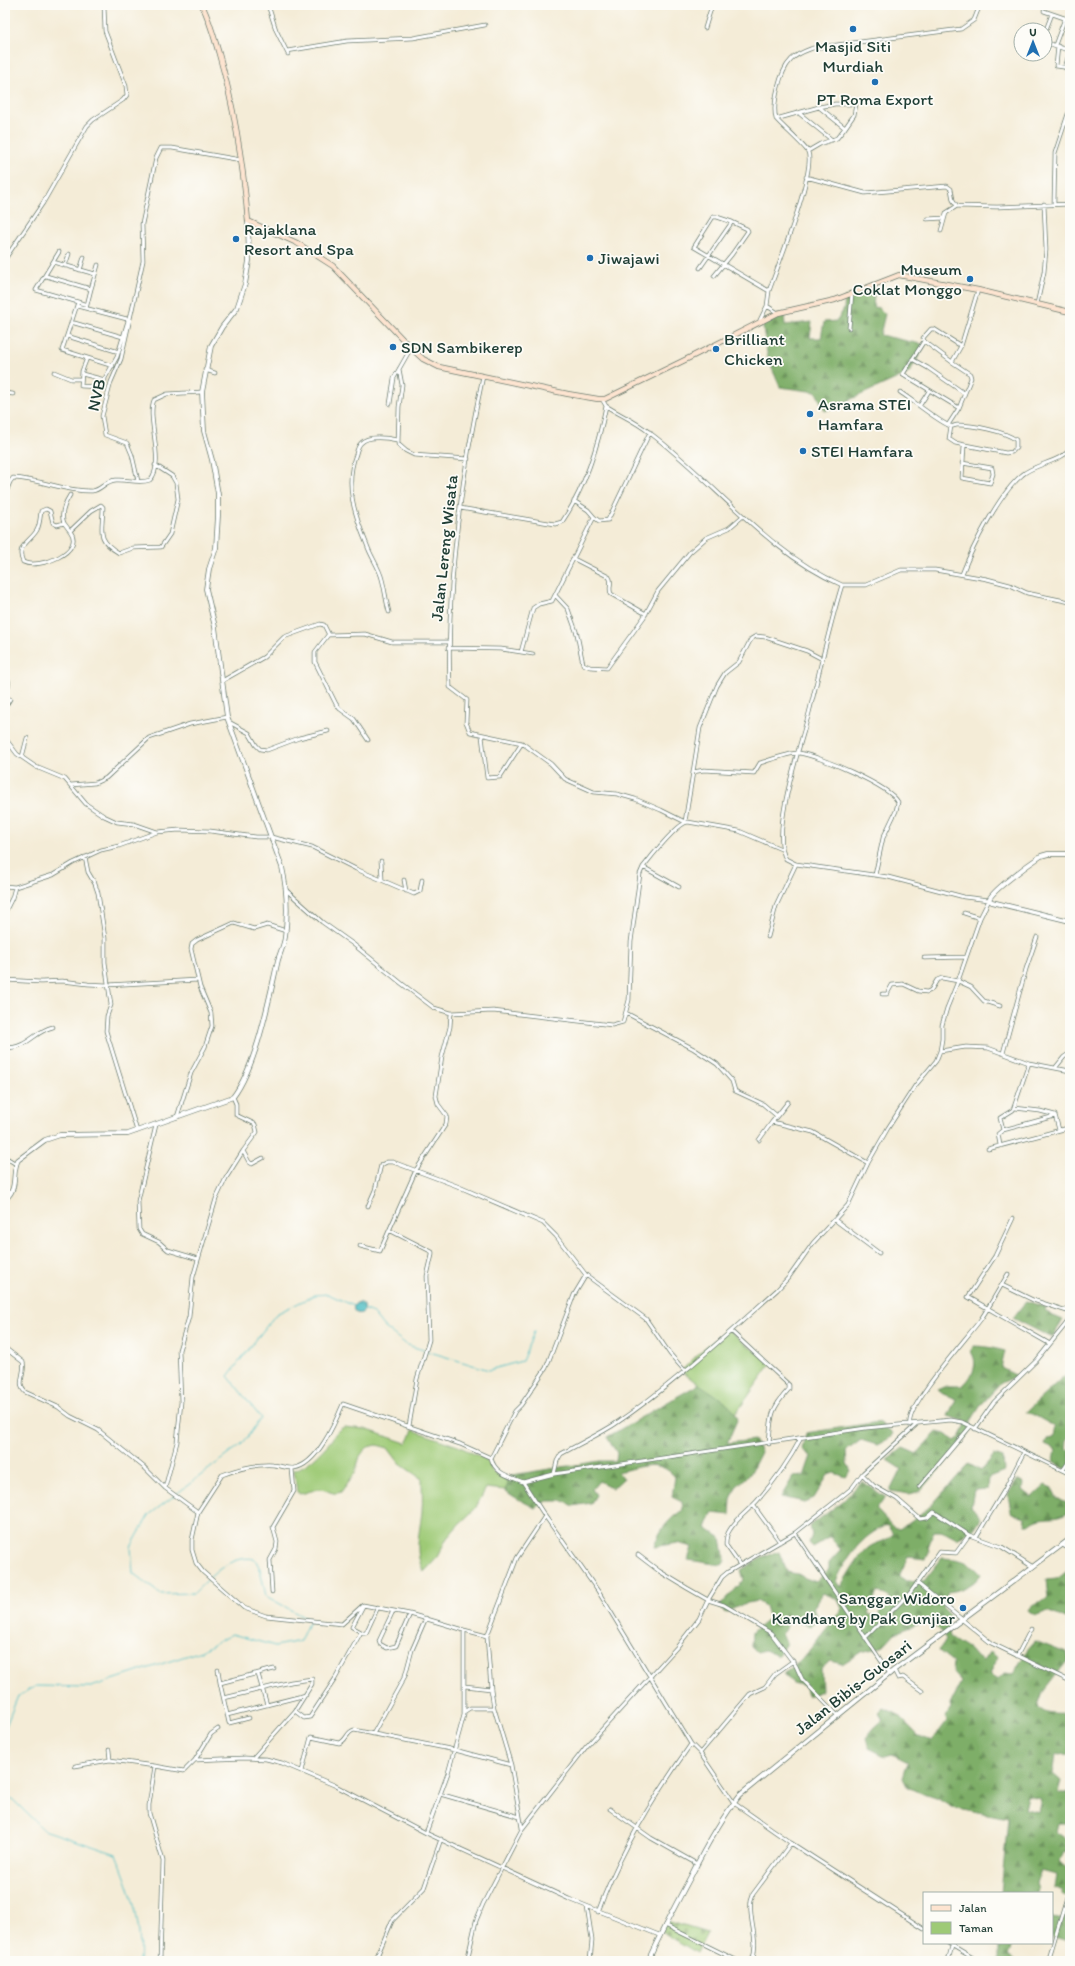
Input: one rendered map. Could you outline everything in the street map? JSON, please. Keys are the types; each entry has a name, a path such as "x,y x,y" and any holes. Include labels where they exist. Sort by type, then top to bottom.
{"main road":[{"path":"202,5 212,26 232,100 248,221 297,243 333,266 411,348 423,359 439,367 568,394 602,399 689,358 778,312 835,300 899,275 978,290 1070,312"}],"street":[{"path":"5,259 43,203 87,126 93,120 123,100 127,95 126,86 105,31 104,5"},
{"path":"268,5 276,30 287,52 347,42 413,38 485,25"},
{"path":"705,28 712,5"},
{"path":"760,320 767,306 769,291 787,240 806,177 809,161 808,151 776,119 774,112 778,86 786,66 796,55 813,48 961,29 974,20 980,5"},
{"path":"1044,11 1070,20"},
{"path":"1049,22 1052,14"},
{"path":"1065,18 1057,46 1056,66 1070,68"},
{"path":"1053,45 1070,51 1065,68"},
{"path":"776,119 800,114 819,107 835,104 856,104 854,115 837,138 824,142 808,151"},
{"path":"819,107 845,128"},
{"path":"800,114 832,140"},
{"path":"1054,203 1053,175 1055,154 1068,114"},
{"path":"86,358 81,379 82,386 100,387 113,366 119,352 127,319 132,310 143,261 142,224 156,158 161,148 189,149 241,160"},
{"path":"806,177 865,193 946,186 951,189 957,206"},
{"path":"941,231 944,218 950,209 957,206 997,207 1054,203 1070,204"},
{"path":"1037,304 1044,272 1046,250 1044,204"},
{"path":"714,276 724,264 748,231 747,229 732,222 715,216 694,247 709,257 724,264 769,291"},
{"path":"927,218 944,218"},
{"path":"5,1200 14,1189 16,1164 18,1160 41,1143 55,1136 120,1135 137,1131 233,1097 241,1085 267,1012 286,931 286,890 282,867 227,717 215,627 206,589 209,569 216,548 218,494 212,460 204,431 202,392 205,370 211,346 222,327 238,308 245,284 249,261 248,221"},
{"path":"700,268 732,222"},
{"path":"58,252 46,276 36,290 127,319"},
{"path":"65,266 68,254"},
{"path":"80,270 84,257"},
{"path":"53,262 95,274"},
{"path":"87,307 98,265"},
{"path":"46,276 91,290"},
{"path":"952,362 960,346 978,290"},
{"path":"849,328 852,293"},
{"path":"78,304 62,350 113,366"},
{"path":"767,306 778,312"},
{"name":"NVB","path":"132,310 121,359 111,382 102,416 105,435 126,443 132,455 138,481"},
{"path":"71,322 123,337"},
{"path":"959,408 904,375 912,359 924,341 924,338 932,328 960,346"},
{"path":"67,336 119,352"},
{"path":"900,392 949,426 962,426 990,430 1012,437 1017,442 1015,450 1012,452 964,446 950,441 949,426 959,408 970,375 924,341"},
{"path":"390,404 394,378 411,348"},
{"path":"912,359 928,368 964,394"},
{"path":"205,370 215,373"},
{"path":"397,440 399,434 399,407 402,385 399,370"},
{"path":"54,372 71,380 81,379"},
{"path":"82,374 105,380"},
{"name":"Jalan Lereng Wisata","path":"482,736 468,730 465,715 467,700 450,687 448,642 456,530 483,376"},
{"path":"920,405 929,391"},
{"path":"5,496 13,478 41,481 75,490 86,491 99,490 106,482 147,481 152,478 156,445 152,412 154,400 167,394 202,392"},
{"path":"5,393 13,394"},
{"path":"602,399 606,406 650,432 779,548 798,562 842,585 866,585 881,580 896,572 910,569 935,570 962,574 1010,585 1027,592 1070,602"},
{"path":"460,508 558,524 562,522 574,501 598,442 606,406"},
{"path":"574,501 588,510 594,518 599,521 608,520 650,432"},
{"path":"389,612 382,579 366,545 350,489 350,473 353,459 362,442 368,439 397,440 406,451 414,455 468,459"},
{"path":"962,463 992,468 990,483 962,478 962,463 964,446"},
{"path":"962,574 976,541 997,507 1021,476 1063,455 1070,449"},
{"path":"70,531 91,511 101,505 103,507 102,540 110,547 119,552 133,548 161,547 170,534 178,500 176,483 172,476 154,465"},
{"path":"64,523 61,525 55,524 50,511 46,509 41,511 40,522 36,532 21,549 20,557 23,562 40,564 59,557 67,552 73,543 74,537 62,518 65,504 70,495"},
{"path":"555,595 568,609 577,634 584,666 604,669 610,666 646,614 658,592 690,552 706,538 729,528 744,516"},
{"path":"521,652 533,608 539,604 552,601 594,518"},
{"path":"574,559 608,576 611,581 609,589 611,594 646,614"},
{"path":"842,585 790,780 783,814 781,849 786,859 796,864 875,875 964,897 989,900 1070,921"},
{"path":"222,681 264,657 284,637 320,624 324,625 329,635"},
{"path":"368,740 354,719 340,709 336,704 315,662 315,652 324,638 329,635 365,634 392,642 448,642"},
{"path":"286,890 322,922 353,944 434,1008 451,1013 493,1011 612,1025 623,1022 628,1000 631,942 638,880 643,867 676,829 685,822 700,728 717,686 725,674 739,662 751,639 760,636 807,651 822,659"},
{"path":"448,648 501,648 533,654"},
{"path":"5,675 8,678 9,685 5,696 10,699 5,707"},
{"path":"71,785 95,783 106,778 149,738 190,724 227,717"},
{"path":"229,722 249,733 260,749 267,750 299,738 328,731"},
{"path":"522,743 502,776 487,778 482,736 522,743 551,764 565,779 594,792 617,794 635,799 685,822 739,831 781,849"},
{"path":"5,738 11,748 36,767 65,779 86,804 104,816 117,822 143,826 157,832"},
{"path":"22,757 27,738"},
{"path":"693,772 704,770 754,773 760,763 798,752 854,773 890,792 898,802 896,811 883,838 875,875"},
{"path":"5,886 15,887 53,875 85,857 157,832 179,830 271,837 312,846 356,869 382,879 406,891 418,894 422,880"},
{"path":"554,1474 557,1461 561,1454 613,1425 685,1371 781,1286 813,1243 850,1202 868,1163 912,1090 936,1061 940,1051 942,1039 942,1025 980,918 990,895 1041,856 1048,854 1070,854"},
{"path":"85,857 88,872 96,884 105,938 107,985 111,1005 106,1016 106,1030 137,1131"},
{"path":"381,861 382,879"},
{"path":"768,937 776,906 796,864"},
{"path":"643,867 679,887"},
{"path":"404,880 406,891"},
{"path":"5,912 12,898 15,887"},
{"path":"964,913 980,918"},
{"path":"177,1117 191,1072 205,1047 212,1026 211,1013 198,980 191,949 192,944 196,940 234,923 254,929 267,924 286,931"},
{"path":"1003,1053 1026,969 1037,937"},
{"path":"924,958 966,957"},
{"path":"882,994 887,994 891,986 896,984 903,984 925,992 931,990 938,979 958,981 971,987 984,1001 1000,1006"},
{"path":"5,980 41,982 62,981 107,985 198,980"},
{"path":"360,1246 380,1251 416,1170 447,1121 446,1114 438,1104 436,1096 442,1057 450,1027 451,1013"},
{"path":"626,1013 700,1052 722,1069 732,1081 735,1091 763,1104 777,1116"},
{"path":"5,1048 25,1044 43,1030 54,1027"},
{"path":"940,1051 976,1047 988,1048 1029,1063 1056,1067 1070,1071"},
{"path":"1056,1067 1064,1057 1070,1053"},
{"path":"1002,1130 1000,1118 1012,1113 1029,1063"},
{"path":"165,1488 177,1442 181,1402 179,1350 189,1317 193,1277 216,1198 226,1178 243,1151 256,1135 257,1129 252,1122 236,1115 234,1112 236,1104 233,1097"},
{"path":"759,1140 788,1102"},
{"path":"1014,1108 1040,1111 1055,1116"},
{"path":"1055,1116 1059,1130"},
{"path":"1000,1146 998,1134 1002,1130 1055,1116"},
{"path":"772,1122 813,1132 868,1163"},
{"path":"156,1124 138,1201 139,1229 142,1234 158,1242 168,1250 198,1259"},
{"path":"988,1149 1068,1128"},
{"path":"243,1151 249,1162 252,1164 264,1158"},
{"path":"5,1157 16,1164"},
{"path":"368,1206 375,1190 380,1168 384,1163 393,1162 416,1170 543,1223 556,1236 586,1275 646,1319 670,1354 685,1371"},
{"path":"1013,1218 995,1256 968,1297 1050,1344"},
{"path":"835,1220 879,1253"},
{"path":"389,1230 432,1252 427,1276 429,1346 417,1379 409,1426"},
{"path":"910,1425 909,1420 911,1414 927,1389 948,1358 988,1309 1008,1274"},
{"path":"491,1458 515,1411 521,1405 546,1368 574,1295 586,1275"},
{"path":"1002,1285 1033,1300 1070,1312"},
{"path":"975,1429 994,1402 1050,1344 1070,1319"},
{"path":"731,1331 789,1385 789,1389 778,1401 773,1412 769,1444"},
{"path":"5,1348 23,1362 24,1368 20,1382 25,1392 58,1407 70,1416 98,1430 145,1468 165,1488 198,1512"},
{"path":"488,1636 410,1614 363,1605 342,1624 266,1616 244,1608 203,1572 196,1563 192,1550 192,1540 198,1512 222,1475 233,1471 264,1465 276,1465 292,1469 299,1467 312,1457 331,1431 343,1404 460,1444 491,1458 495,1469 523,1482 598,1591 691,1744 700,1754 734,1803 791,1843 923,1928"},
{"path":"523,1482 554,1474 769,1444 866,1428 956,1421 1070,1474"},
{"path":"467,1961 476,1921 522,1828 586,1747 699,1619 708,1600 722,1577 795,1533 852,1488 862,1474 916,1425"},
{"path":"919,1487 970,1427"},
{"path":"740,1565 728,1548 726,1540 728,1532 781,1472 792,1456 801,1438"},
{"path":"976,1537 1006,1489 1024,1452"},
{"path":"1063,1470 1070,1460"},
{"path":"272,1592 270,1560 276,1548 277,1542 273,1527 294,1491 292,1469"},
{"path":"862,1474 874,1486 897,1499 920,1519 927,1518 934,1512 969,1535 1002,1547 1033,1567"},
{"path":"753,1505 780,1542"},
{"path":"522,1828 511,1766 494,1708 491,1688 488,1636 517,1558 545,1516"},
{"path":"795,1533 864,1638 890,1674"},
{"path":"864,1638 910,1594 939,1552 956,1553 969,1535"},
{"name":"Jalan Bibis-Guosari","path":"648,1961 659,1936 725,1815 749,1786 894,1670 1070,1539"},
{"path":"1062,1545 1070,1548"},
{"path":"638,1555 659,1571 708,1600 724,1604 771,1633 793,1661 802,1679 838,1716"},
{"path":"917,1583 991,1643 1070,1681"},
{"path":"363,1605 352,1628 363,1633 366,1632 378,1607"},
{"path":"393,1611 379,1641 380,1644 387,1648 396,1646 410,1614"},
{"path":"373,1734 405,1676 412,1650 426,1618"},
{"path":"1017,1656 1031,1629"},
{"path":"426,1832 455,1750 464,1712 465,1686 462,1672 464,1630"},
{"path":"295,1711 304,1718 310,1717 335,1679 360,1634"},
{"path":"700,1754 750,1694 765,1687 775,1674 793,1661"},
{"path":"220,1683 274,1669"},
{"path":"218,1670 229,1723 249,1718"},
{"path":"894,1670 898,1678 903,1677 922,1691"},
{"path":"258,1674 267,1705"},
{"path":"224,1698 312,1679 312,1684 295,1711 253,1758"},
{"path":"465,1686 491,1688"},
{"path":"227,1715 306,1695"},
{"path":"464,1712 470,1708 494,1708"},
{"path":"75,1766 110,1760 184,1771 195,1760 211,1734 218,1729"},
{"path":"302,1771 311,1737 340,1743 344,1741 352,1730 455,1750 511,1766"},
{"path":"598,1912 614,1872 636,1828 654,1797 691,1744"},
{"path":"109,1750 110,1760"},
{"path":"195,1760 253,1758 277,1762 302,1771 334,1785 441,1840 598,1912 659,1936"},
{"path":"155,1766 149,1805 150,1817 163,1861 160,1961"},
{"path":"440,1794 520,1817"},
{"path":"610,1809 636,1828 697,1864"},
{"path":"375,1961 392,1920 424,1888 441,1840"},
{"path":"752,1961 756,1941 751,1900 753,1894 791,1843"},
{"path":"1048,1961 1070,1888"},
{"path":"587,1907 592,1940 590,1961"},
{"path":"665,1925 738,1961"},
{"path":"949,1944 978,1961"},
{"path":"948,1961 952,1946"}],"green space":[{"path":"875,286 873,307 879,308 885,314 880,335 925,345 909,373 825,411 816,392 780,387 768,359 762,321 780,314 770,320 784,314 785,325 812,322 810,338 821,338 824,322 837,321 844,309 845,297"},
{"path":"1026,1301 1046,1307 1045,1310 1051,1315 1063,1320 1052,1338 1013,1318"},
{"path":"728,1330 771,1364 736,1413 681,1371 702,1350"},
{"path":"973,1346 989,1347 1005,1351 1001,1368 1017,1376 1001,1383 981,1405 971,1421 968,1436 921,1491 909,1494 890,1491 901,1469 887,1460 903,1448 917,1454 937,1432 945,1434 955,1441 960,1437 967,1422 948,1416 956,1399 943,1394 938,1390 947,1386 962,1386 966,1382 972,1374 975,1365 971,1352"},
{"path":"1064,1376 1070,1377 1070,1437 1067,1440 1066,1449 1070,1450 1070,1471 1054,1461 1056,1450 1045,1445 1047,1439 1053,1438 1055,1426 1026,1412"},
{"path":"699,1384 726,1403 738,1418 727,1443 754,1440 761,1452 750,1474 736,1487 731,1499 730,1515 712,1513 706,1528 721,1538 725,1561 722,1565 688,1560 692,1547 677,1543 654,1547 658,1536 665,1526 683,1510 682,1502 672,1497 675,1477 663,1468 656,1466 641,1466 618,1472 623,1479 613,1488 599,1481 592,1489 596,1495 591,1503 573,1506 563,1501 547,1501 535,1508 516,1498 505,1490 508,1485 507,1482 512,1475 600,1461 616,1461 617,1453 607,1437"},
{"path":"879,1422 893,1433 890,1438 877,1445 861,1440 846,1451 847,1463 851,1471 846,1477 834,1473 828,1475 814,1498 805,1502 781,1497 793,1477 804,1476 811,1456 802,1449 806,1433"},
{"path":"344,1427 365,1429 406,1443 409,1440 413,1430 458,1446 487,1460 492,1471 505,1478 508,1485 505,1490 486,1488 475,1509 447,1538 436,1559 424,1572 418,1549 422,1507 422,1479 400,1464 388,1448 377,1445 368,1447 360,1456 355,1473 341,1492 332,1493 319,1489 300,1494 297,1492 294,1470 304,1466 313,1459 322,1451 337,1432"},
{"path":"994,1455 1003,1458 1004,1471 989,1477 988,1489 974,1490 971,1506 981,1518 974,1529 957,1539 942,1531 934,1531 928,1544 929,1553 926,1559 908,1557 899,1576 906,1581 924,1581 942,1558 954,1559 968,1563 981,1574 975,1582 962,1589 948,1592 942,1608 952,1618 947,1623 950,1637 969,1649 975,1656 983,1661 990,1651 998,1657 989,1675 998,1680 1004,1674 1013,1675 1027,1650 1035,1641 1066,1653 1068,1660 1043,1692 1038,1705 1040,1709 1047,1713 1070,1713 1070,1754 1056,1755 1053,1774 1061,1781 1058,1792 1070,1794 1070,1824 1058,1824 1056,1832 1069,1841 1068,1846 1070,1847 1070,1853 1064,1852 1060,1861 1070,1869 1070,1897 1063,1895 1063,1891 1054,1887 1056,1874 1041,1870 1036,1884 1038,1889 1037,1892 1001,1892 1008,1818 953,1807 938,1798 908,1788 903,1778 908,1762 892,1754 885,1756 869,1748 866,1738 883,1720 879,1713 884,1708 897,1714 919,1736 932,1741 947,1721 945,1717 951,1709 950,1704 961,1682 952,1672 953,1662 939,1651 946,1639 938,1629 927,1621 895,1633 882,1647 861,1652 842,1664 830,1661 821,1669 822,1691 808,1696 805,1686 793,1683 783,1674 803,1658 842,1609 838,1599 823,1593 813,1608 817,1618 811,1626 790,1620 782,1634 786,1643 778,1656 764,1650 757,1652 751,1646 752,1633 769,1619 765,1606 757,1601 743,1604 725,1613 719,1607 744,1580 741,1570 762,1557 779,1552 787,1572 802,1575 805,1578 816,1582 829,1569 829,1563 841,1550 830,1537 813,1547 809,1543 812,1535 810,1526 843,1501 862,1481 885,1497 876,1509 893,1527 899,1529 919,1516 928,1508 969,1464 981,1471","holes":["887,1525 893,1534 868,1548 856,1561 840,1587 836,1581 850,1556 862,1541","877,1592 890,1597 885,1610 881,1609 878,1617 868,1614","1027,1796 1041,1799 1038,1812 1024,1809"]},
{"path":"1017,1479 1024,1483 1023,1490 1032,1497 1045,1485 1052,1488 1057,1498 1068,1504 1070,1512 1058,1517 1039,1519 1029,1525 1026,1525 1024,1518 1013,1514 1011,1511 1008,1495"},
{"path":"1070,1569 1070,1621 1048,1611 1037,1615 1030,1613 1028,1610 1033,1604 1043,1601 1048,1597 1046,1580 1057,1579"},
{"path":"1067,1908 1070,1908 1070,1942 1053,1936 1053,1917 1064,1919"},
{"path":"667,1921 707,1933 697,1953 661,1931"},
{"path":"999,1944 1013,1944 1008,1955 1016,1961 999,1961"}],"water":[{"path":"357,1303 361,1303 363,1304 363,1312 357,1313 354,1310 354,1306"}],"waterway":[{"path":"307,1619 266,1596 260,1569 255,1559 246,1558 229,1563 221,1568 194,1593 160,1594 133,1573 131,1547 149,1515 243,1443 261,1418 228,1376 276,1314 315,1295 328,1294 354,1306"},
{"path":"365,1310 373,1313 384,1327 407,1345 489,1370 522,1361 534,1332"},
{"path":"5,1728 18,1696 36,1686 91,1687 201,1651 232,1634 275,1646 300,1641 309,1621"},
{"path":"5,1777 7,1794 44,1830 116,1854 126,1880 137,1919 140,1947 139,1961"}],"place":[{"name":"Masjid Siti Murdiah","path":"853,29"},
{"name":"PT Roma Export","path":"875,82"},
{"name":"Rajaklana Resort and Spa","path":"236,239"},
{"name":"Jiwajawi","path":"590,258"},
{"name":"Museum Coklat Monggo","path":"970,279"},
{"name":"SDN Sambikerep","path":"393,347"},
{"name":"Brilliant Chicken","path":"716,349"},
{"name":"Asrama STEI Hamfara","path":"810,414"},
{"name":"STEI Hamfara","path":"803,451"},
{"name":"Sanggar Widoro Kandhang by Pak Gunjiar","path":"963,1608"}]}
